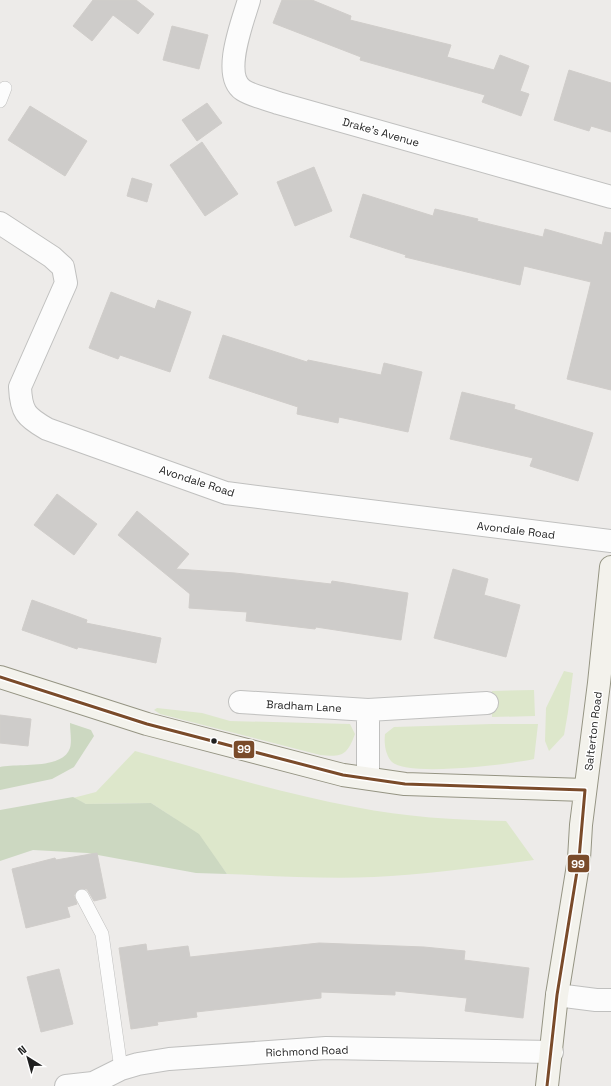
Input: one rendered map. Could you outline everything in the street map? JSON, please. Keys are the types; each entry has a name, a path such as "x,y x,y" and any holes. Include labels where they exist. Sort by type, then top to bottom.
{"street":[{"name":"Drake's Avenue","path":"249,0 234,58 233,77 243,90 278,103 611,197"},
{"name":"Avondale Road","path":"0,223 52,257 63,267 66,283 20,387 20,402 25,413 32,420 47,429 226,494 611,541"},
{"name":"Salterton Road","path":"547,1086 552,1052 557,995 579,859 608,608 611,567"},
{"path":"0,677 147,724 343,775 405,784 586,790"},
{"name":"Bradham Lane","path":"240,702 368,710 487,703"},
{"path":"368,710 368,778"},
{"path":"557,995 596,1000 611,1000"},
{"name":"Richmond Road","path":"66,1086 93,1083 121,1069 138,1064 169,1059 326,1048 552,1052"}],"lane":[{"path":"0,101 5,88"},
{"path":"82,896 102,934 121,1069"}],"green space":[{"path":"564,671 573,673 564,735 549,751 545,741 546,708"},
{"path":"534,690 535,716 492,717 492,691"},
{"path":"157,708 202,713 230,721 350,724 355,734 349,747 343,754 334,756 320,755 160,714 154,710"},
{"path":"70,723 91,730 94,736 74,767 52,779 0,790 0,767 49,763 66,755 71,745"},
{"path":"538,724 534,759 483,766 416,769 400,766 391,761 386,751 385,734 394,727"},
{"path":"135,751 272,788 355,807 430,817 506,821 534,860 474,868 394,876 356,878 227,874 213,855 174,818 151,803 86,804 73,798 96,792"},
{"path":"73,797 86,804 151,803 199,834 227,874 196,873 87,853 33,850 0,861 0,810"}],"building":[{"path":"93,0 136,0 154,14 138,34 113,15 92,41 73,26"},
{"path":"282,0 312,0 351,16 350,20 451,45 447,57 494,70 500,55 529,66 520,91 529,94 521,116 482,102 485,95 360,60 361,57 273,23"},
{"path":"172,26 208,35 199,69 163,60"},
{"path":"569,70 611,83 611,132 591,126 589,131 554,120"},
{"path":"207,103 222,123 197,141 182,120"},
{"path":"30,106 87,141 65,176 8,140"},
{"path":"202,142 238,194 205,216 170,165"},
{"path":"314,167 332,211 295,226 277,182"},
{"path":"132,178 152,184 147,202 127,196"},
{"path":"363,194 433,216 435,209 543,237 545,229 602,245 605,232 611,233 611,390 567,379 591,282 524,266 520,285 405,257 406,255 350,237"},
{"path":"111,292 155,309 158,300 191,312 170,372 120,355 118,359 89,348"},
{"path":"223,335 307,362 308,360 381,375 384,363 422,372 408,432 339,417 338,423 297,414 298,407 209,378"},
{"path":"462,392 515,405 514,409 593,433 578,481 530,466 533,458 450,439"},
{"path":"57,494 97,524 74,555 34,525"},
{"path":"137,511 189,554 176,569 235,573 331,584 332,581 408,593 401,640 316,627 315,629 246,621 247,612 189,608 190,594 118,535"},
{"path":"453,569 488,579 484,595 520,605 506,657 434,638"},
{"path":"32,600 87,620 86,623 161,638 156,663 78,647 77,649 22,630"},
{"path":"0,715 31,719 28,746 0,743"},
{"path":"97,853 106,898 94,901 87,889 79,889 74,895 77,904 67,907 70,917 26,928 12,869 55,858 56,860"},
{"path":"319,943 424,947 465,951 464,960 529,968 523,1018 465,1011 467,998 395,991 395,995 321,992 321,998 196,1012 197,1017 157,1022 158,1025 131,1029 119,948 146,944 147,951 188,946 190,957"},
{"path":"59,969 73,1024 41,1032 27,977"}],"transit line":[{"name":"99","path":"0,677 147,724 343,775 405,784 585,790 579,859 557,995 547,1086"}]}
